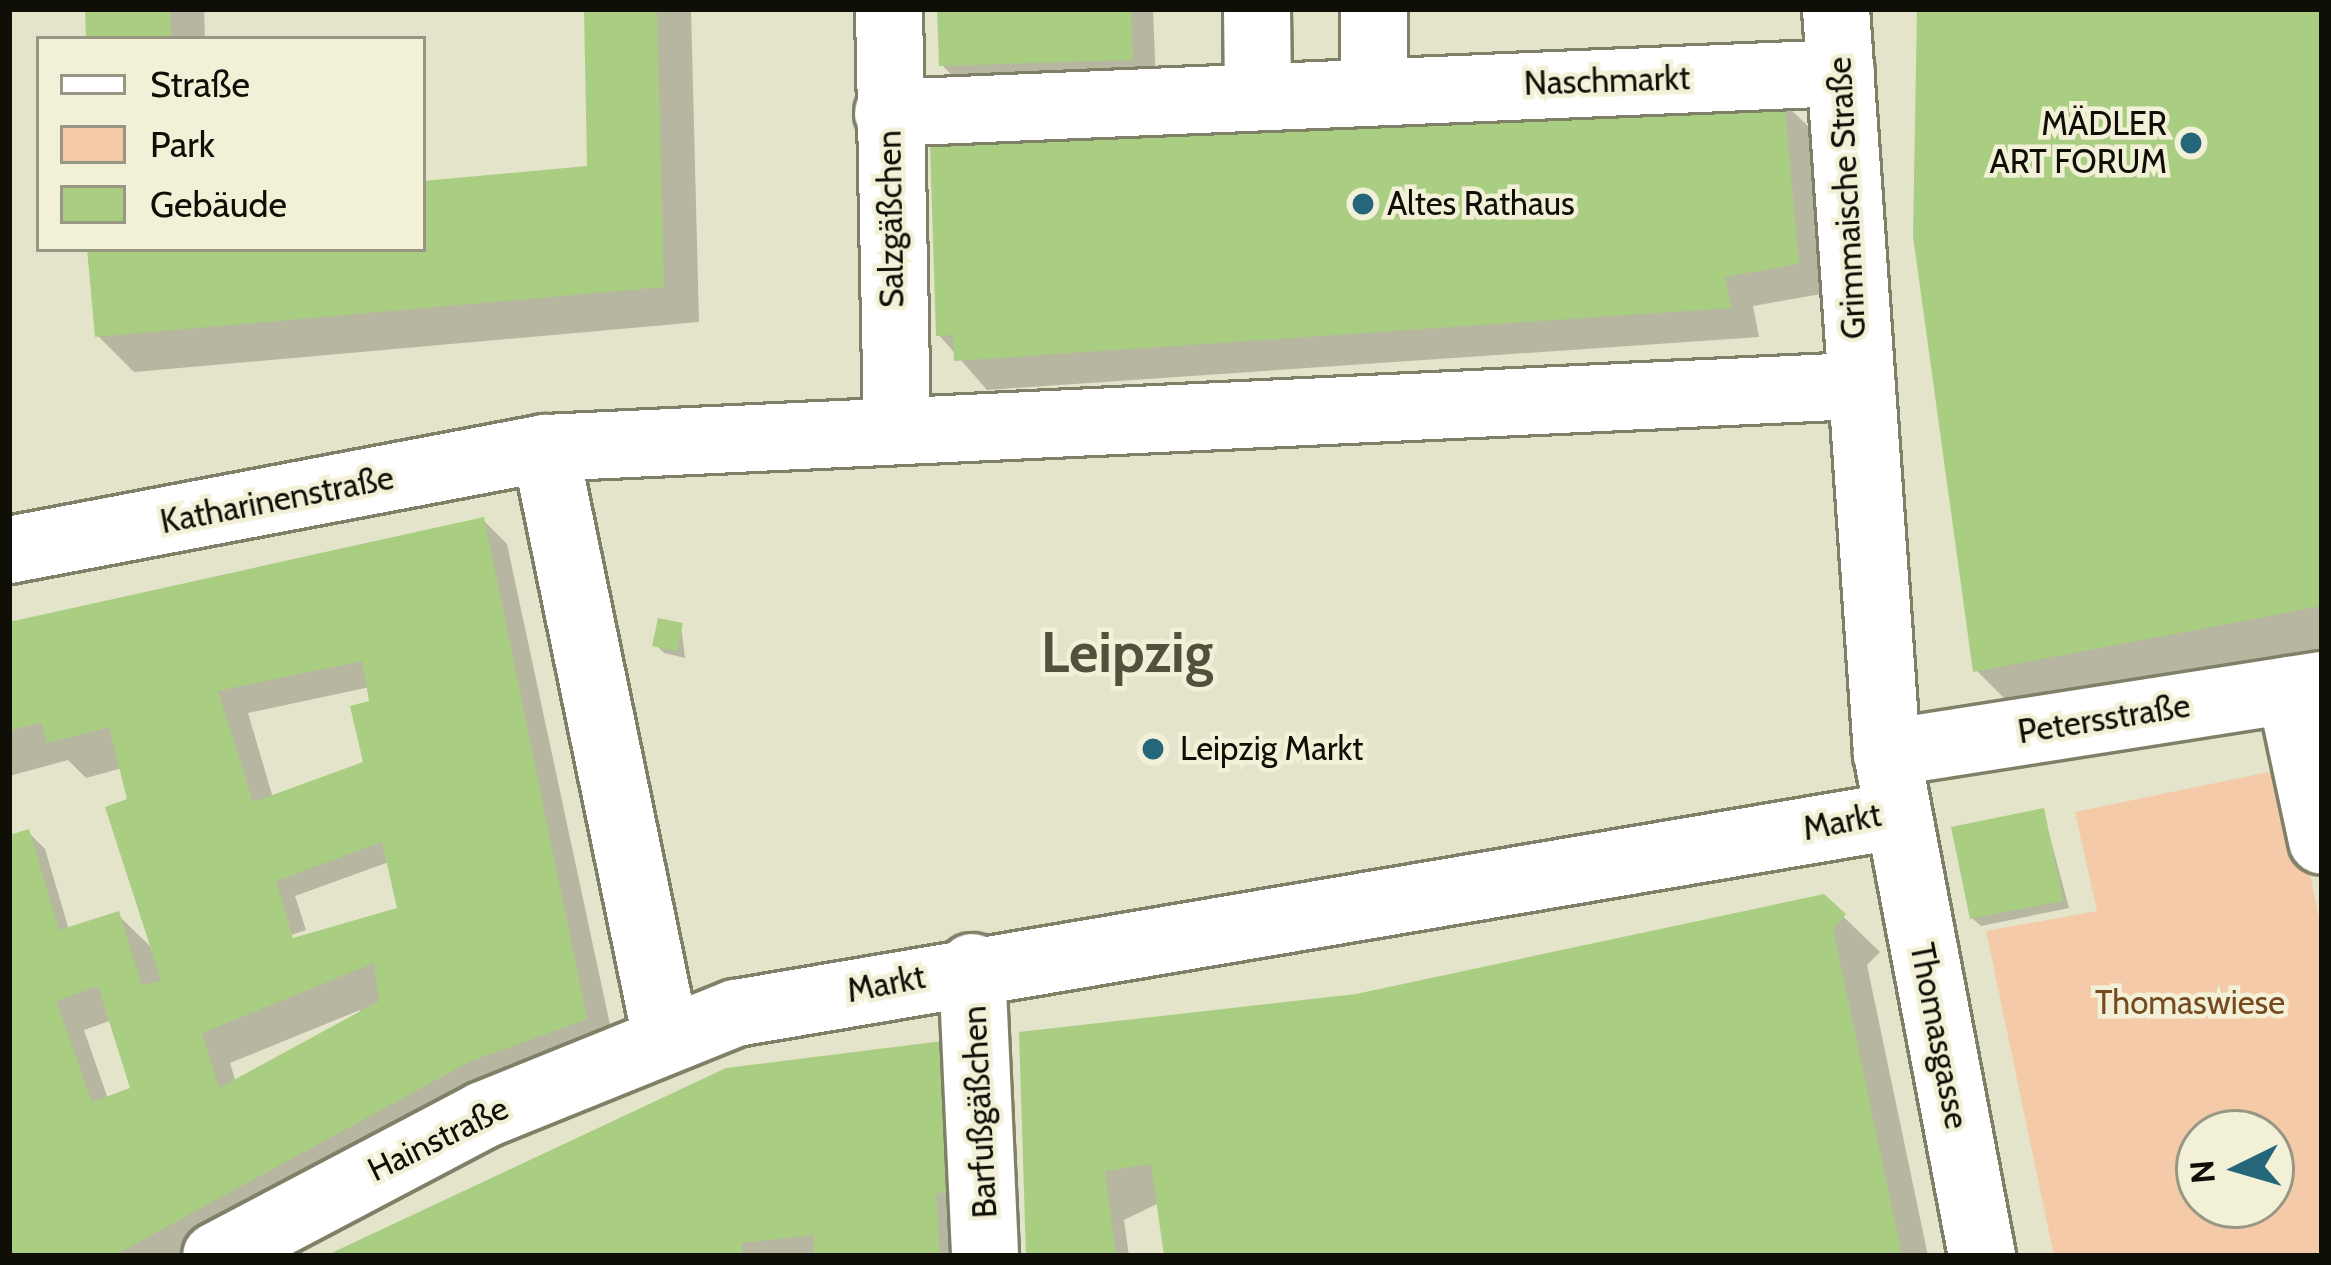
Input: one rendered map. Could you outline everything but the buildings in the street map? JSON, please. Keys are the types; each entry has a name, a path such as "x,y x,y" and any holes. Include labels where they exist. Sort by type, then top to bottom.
{"street":[{"path":"1257,9 1258,97"},
{"path":"1374,90 1375,9"},
{"name":"Naschmarkt","path":"889,63 1258,97 1374,90 1839,41"},
{"name":"Grimmaische Straße","path":"1839,41 1856,386"},
{"name":"Salzgäßchen","path":"889,63 897,430"},
{"path":"665,1034 545,448 1856,386"},
{"name":"Markt","path":"665,1034 971,967 1891,784 1856,386"},
{"name":"Katharinenstraße","path":"9,550 545,448"},
{"path":"2306,687 2322,842"},
{"name":"Petersstraße","path":"1891,784 2306,687"},
{"name":"Thomasgasse","path":"1891,784 1982,1256"},
{"name":"Barfußgäßchen","path":"971,967 985,1256"},
{"name":"Hainstraße","path":"216,1256 665,1034"}],"green space":[{"name":"Thomaswiese","path":"2288,768 2322,932 2322,1256 2054,1256 1986,931 2097,911 2075,812"}],"place":[{"name":"MÄDLER ART FORUM","path":"2191,143"},
{"name":"Altes Rathaus","path":"1363,204"},
{"name":"Leipzig Markt","path":"1153,749"}],"district":[{"name":"Leipzig","path":"1127,652"}]}
